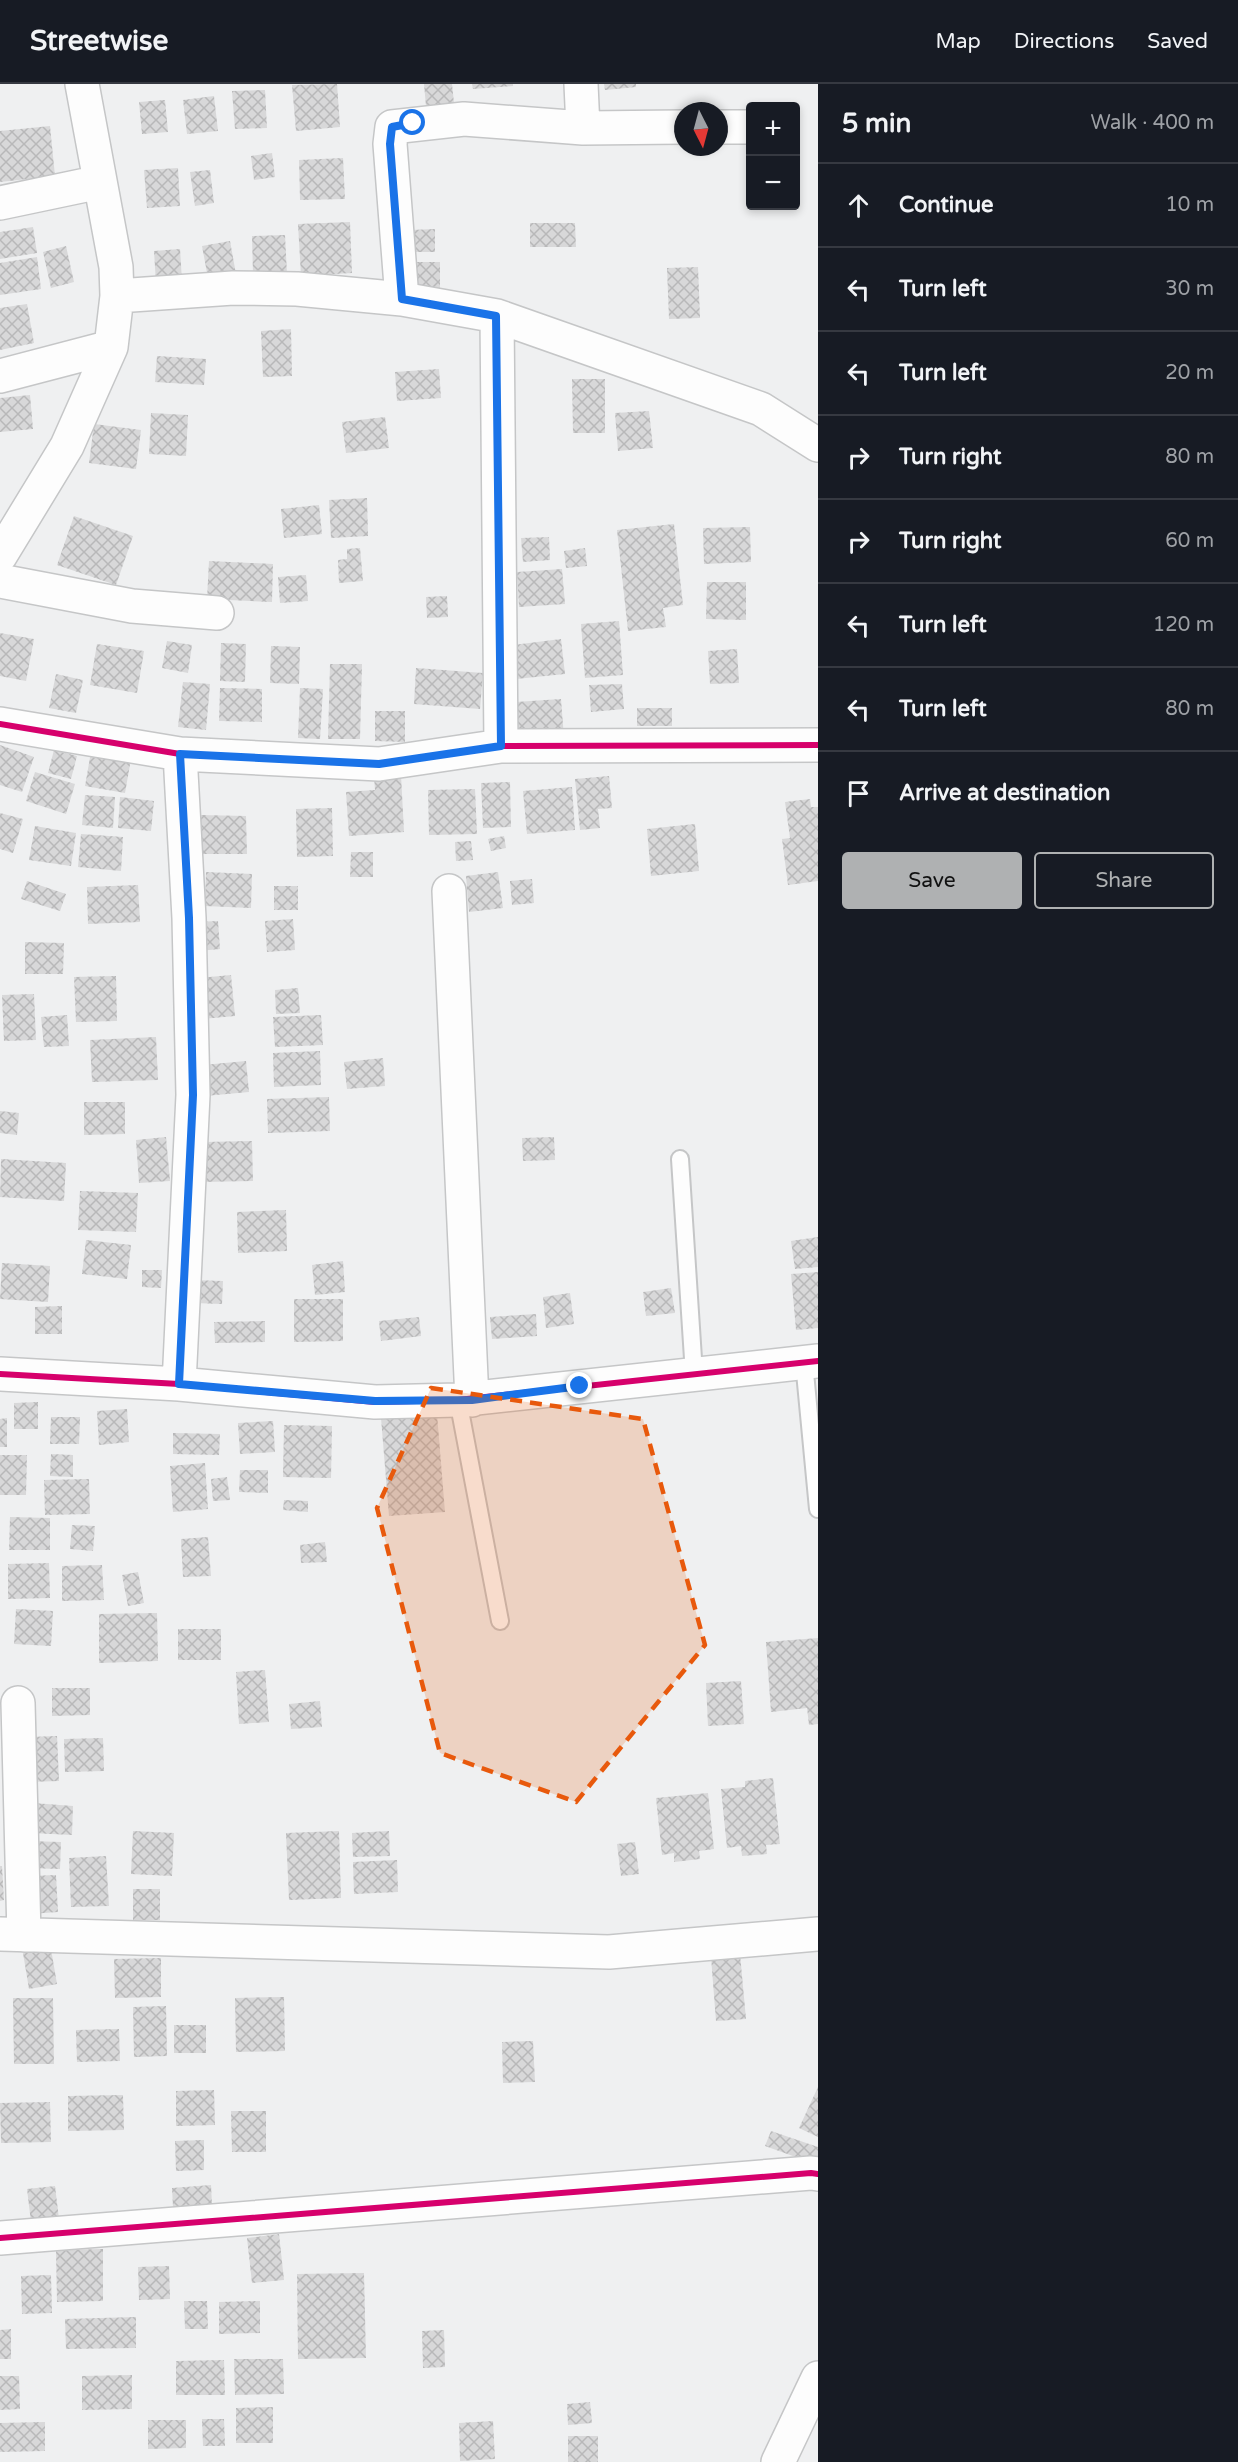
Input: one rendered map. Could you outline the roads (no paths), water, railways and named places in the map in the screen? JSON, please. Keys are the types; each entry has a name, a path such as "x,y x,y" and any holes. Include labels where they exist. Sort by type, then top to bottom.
{"street":[{"path":"0,556 67,446 111,346 117,296 116,267 82,84"},
{"path":"581,84 583,128"},
{"path":"402,299 390,144 392,127 464,118 583,128 674,127"},
{"path":"0,203 100,182"},
{"path":"117,296 233,288 297,289 402,299 496,316 761,409 818,445"},
{"path":"496,316 501,746"},
{"path":"0,376 111,346"},
{"path":"0,581 132,606 217,613"},
{"path":"0,724 180,754 379,764 501,746 818,745"},
{"path":"179,1384 193,1095 189,918 180,754"},
{"path":"449,891 465,1400"},
{"path":"0,1374 179,1384 375,1401 465,1400 811,1361"},
{"path":"18,1703 12,1934 609,1952 818,1934"},
{"path":"0,2238 818,2174"},
{"path":"778,2462 818,2378"}],"lane":[{"path":"680,1159 694,1374"},
{"path":"811,1361 818,1509"},
{"path":"465,1400 500,1621"}]}
